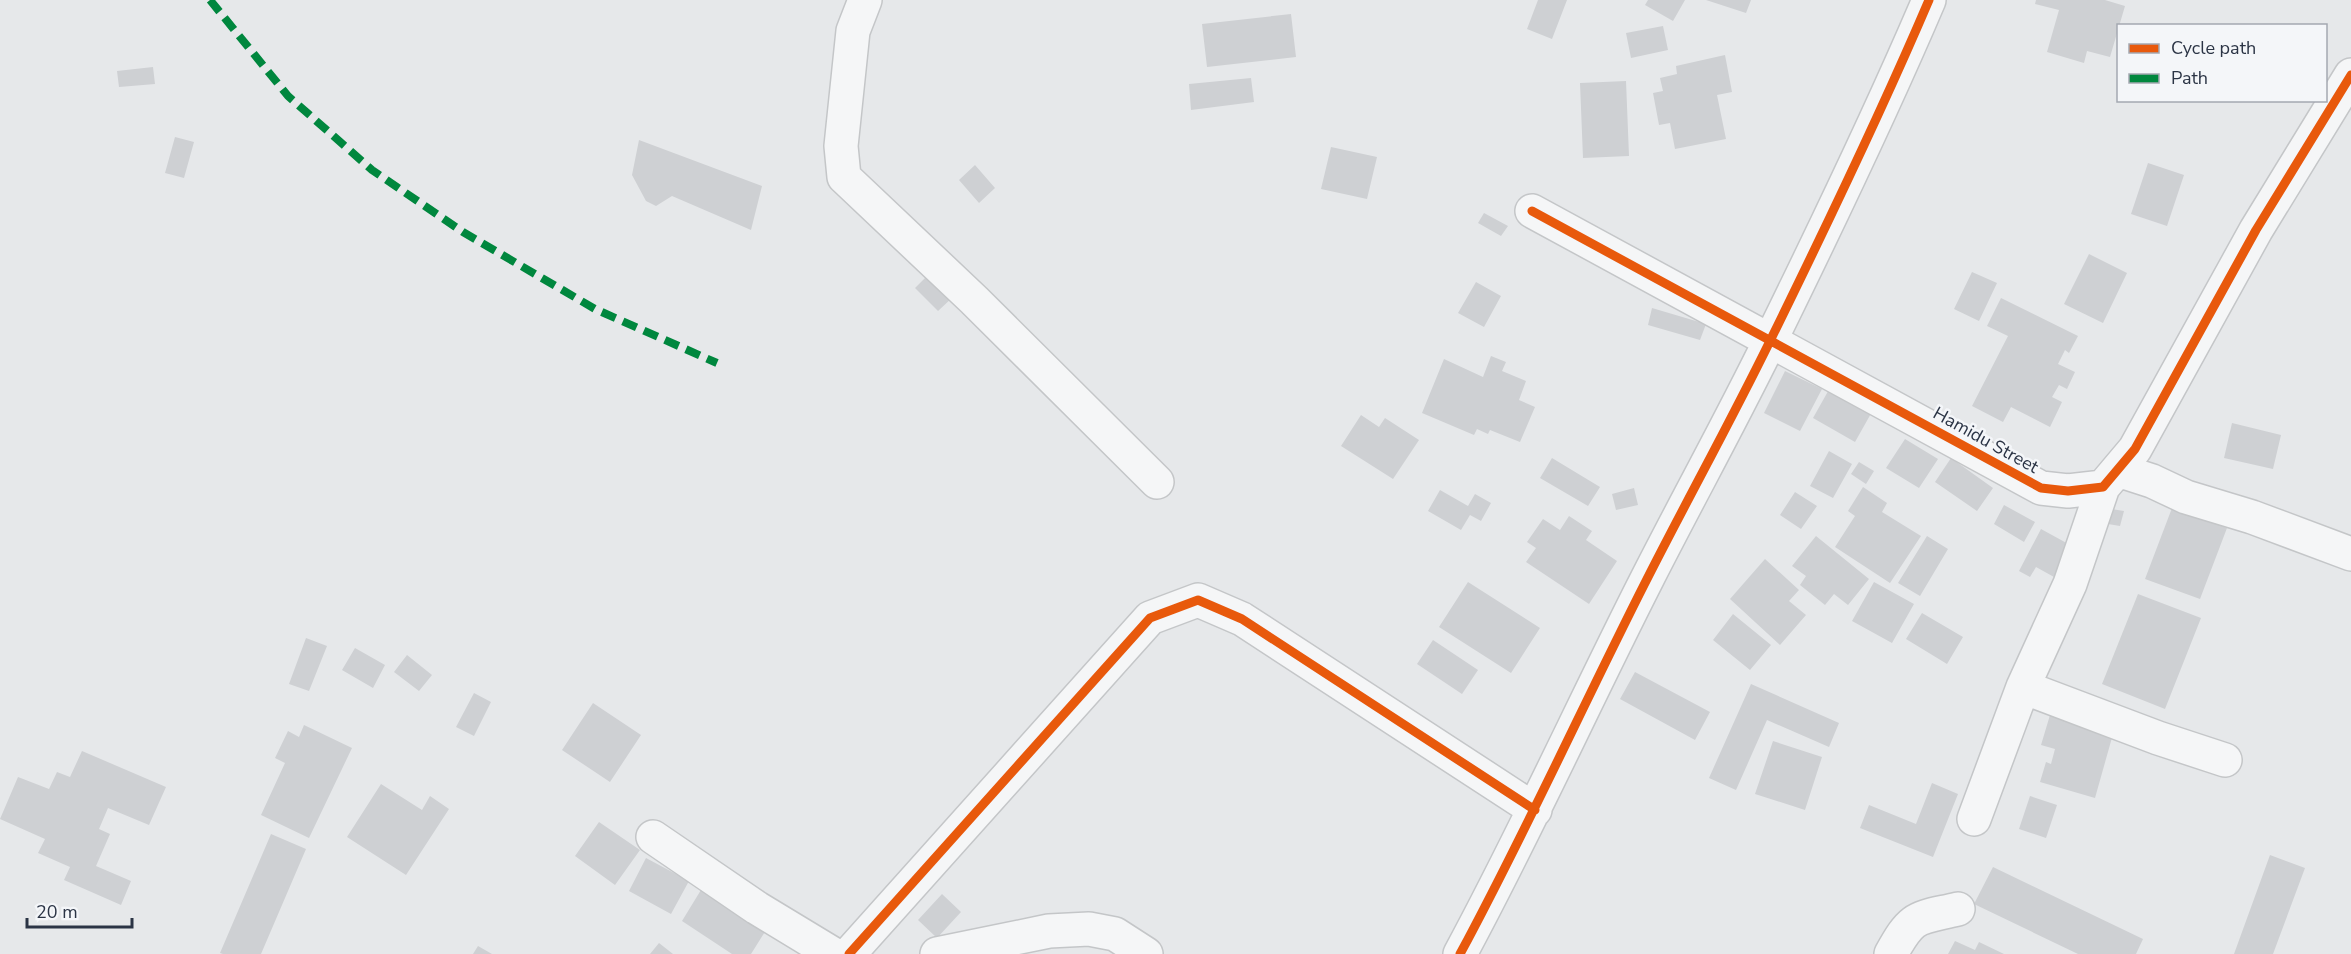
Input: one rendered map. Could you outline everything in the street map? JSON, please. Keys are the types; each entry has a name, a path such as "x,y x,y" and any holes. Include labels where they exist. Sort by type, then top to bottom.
{"street":[{"path":"840,0 854,31"},
{"path":"865,0 854,31 841,146 844,177 974,300 1157,482"},
{"path":"1460,954 1503,875 1646,581 1771,339 1848,181 1929,0"},
{"path":"1974,819 2023,687 2070,584 2110,478 2134,449 2256,230 2351,75"},
{"name":"Hamidu Street","path":"1532,211 1771,339 2041,488 2068,491 2110,478"},
{"path":"2110,478 2152,481 2186,497 2252,517 2351,554"},
{"path":"849,954 1150,618 1198,600 1242,619 1534,810"},
{"path":"2023,687 2158,738 2225,760"},
{"path":"652,837 757,908 832,954"},
{"path":"1891,954 1903,931 1914,920 1958,909"},
{"path":"937,954 1049,931 1089,929 1115,934 1146,954"}],"building":[{"path":"1538,0 1567,0 1552,39 1527,29"},
{"path":"1648,0 1685,0 1673,21 1645,5"},
{"path":"1706,0 1751,0 1746,13"},
{"path":"2036,0 2105,0 2125,6 2120,24 2117,24 2117,33 2110,57 2087,51 2084,63 2047,52 2059,10 2035,4"},
{"path":"1291,14 1296,57 1207,67 1202,24"},
{"path":"1663,26 1668,50 1631,58 1626,33"},
{"path":"1725,55 1732,92 1717,95 1726,139 1675,149 1670,123 1659,125 1653,93 1663,91 1660,78 1677,74 1676,66"},
{"path":"153,67 155,84 119,87 117,71"},
{"path":"1251,78 1254,102 1191,110 1189,84"},
{"path":"1626,81 1629,156 1583,158 1580,83"},
{"path":"175,137 194,142 184,178 165,173"},
{"path":"639,140 762,186 751,230 672,196 656,206 646,201 632,175"},
{"path":"1331,147 1377,157 1367,199 1321,189"},
{"path":"2148,163 2184,175 2167,226 2131,214"},
{"path":"975,165 995,188 979,203 959,180"},
{"path":"1484,213 1508,226 1501,236 1478,223"},
{"path":"2089,254 2127,273 2103,323 2064,304"},
{"path":"1972,272 1997,283 1979,321 1954,309"},
{"path":"930,273 953,297 938,311 915,288"},
{"path":"1476,282 1501,296 1484,327 1458,313"},
{"path":"2001,298 2078,336 2069,353 2065,350 2058,364 2075,372 2067,389 2059,385 2052,397 2062,402 2050,427 2011,407 2003,422 1972,406 2008,336 1987,326"},
{"path":"1652,308 1706,324 1700,340 1648,325"},
{"path":"1491,356 1506,362 1502,371 1526,381 1519,400 1535,407 1520,442 1490,430 1488,434 1477,429 1474,435 1422,413 1444,359 1483,377"},
{"path":"1785,371 1822,389 1800,431 1764,413"},
{"path":"1831,386 1873,410 1855,442 1813,418"},
{"path":"1361,415 1379,427 1385,418 1419,440 1393,479 1341,446"},
{"path":"2232,423 2281,435 2273,469 2224,458"},
{"path":"1905,439 1938,459 1919,488 1886,468"},
{"path":"1829,451 1852,464 1833,498 1810,486"},
{"path":"1552,458 1600,487 1588,506 1540,478"},
{"path":"1951,458 1993,488 1977,511 1935,482"},
{"path":"1859,462 1874,471 1866,484 1851,474"},
{"path":"1863,487 1887,503 1882,512 1921,536 1890,583 1835,547 1855,516 1848,511"},
{"path":"1634,488 1638,505 1616,510 1612,494"},
{"path":"1440,490 1468,506 1475,494 1491,503 1481,521 1470,515 1461,530 1428,511"},
{"path":"1795,492 1817,506 1801,529 1780,515"},
{"path":"2004,505 2035,522 2024,542 1994,524"},
{"path":"2105,508 2124,511 2120,526 2102,523"},
{"path":"2172,508 2227,528 2200,599 2145,579"},
{"path":"1569,516 1592,531 1586,540 1617,561 1589,604 1526,562 1536,548 1527,542 1543,519 1560,530"},
{"path":"2041,529 2072,546 2054,577 2036,567 2030,577 2019,571"},
{"path":"1816,536 1869,579 1848,605 1834,594 1825,605 1800,585 1806,576 1792,566"},
{"path":"1927,536 1948,549 1920,596 1898,583"},
{"path":"1765,559 1799,590 1789,601 1806,615 1780,645 1730,599"},
{"path":"1468,582 1540,628 1511,673 1439,627"},
{"path":"1874,582 1914,604 1892,643 1852,621"},
{"path":"2138,594 2201,618 2165,709 2102,684"},
{"path":"1922,613 1963,637 1947,664 1906,639"},
{"path":"1733,614 1771,645 1750,670 1713,640"},
{"path":"306,638 327,646 309,691 289,684"},
{"path":"1433,640 1478,670 1462,694 1417,664"},
{"path":"355,648 385,665 373,688 342,670"},
{"path":"407,655 432,675 419,691 394,672"},
{"path":"1635,672 1710,712 1695,740 1620,699"},
{"path":"1751,684 1839,723 1829,747 1767,720 1736,790 1709,778"},
{"path":"474,693 491,702 474,736 456,727"},
{"path":"593,703 641,735 610,782 562,750"},
{"path":"2050,715 2113,734 2095,798 2040,782 2046,762 2051,764 2055,749 2041,745"},
{"path":"304,725 352,748 309,838 261,815 285,763 275,758 288,731 299,737"},
{"path":"1773,741 1822,757 1805,810 1755,794"},
{"path":"82,751 166,787 149,825 108,808 99,829 110,834 96,866 131,881 121,905 64,880 70,867 38,853 45,839 0,819 18,777 49,789 57,772 70,777"},
{"path":"1932,783 1958,794 1933,857 1860,828 1869,805 1916,824"},
{"path":"381,784 422,810 430,796 449,809 406,875 347,837"},
{"path":"2030,796 2057,805 2046,838 2019,829"},
{"path":"599,822 640,850 615,885 575,856"},
{"path":"271,834 306,849 261,954 220,953"},
{"path":"2270,855 2305,868 2273,954 2234,954"},
{"path":"646,858 689,881 671,914 629,891"},
{"path":"1993,867 2143,939 2136,954 2078,954 1974,904"},
{"path":"704,885 768,927 751,954 732,954 682,921"},
{"path":"942,894 961,912 937,938 918,920"},
{"path":"1955,941 1975,950 1979,942 2004,954 1948,954"},
{"path":"659,943 673,954 650,954"},
{"path":"478,946 492,954 473,954"}],"marked path":[{"path":"210,0 288,96 372,170 463,232 595,309 717,363"}],"cycle path":[{"path":"1460,954 1508,862 1646,581 1771,339 1852,171 1929,0"},
{"path":"1532,211 2041,488 2068,491 2103,487 2135,449 2256,230 2351,75"},
{"path":"849,954 1150,618 1198,600 1242,619 1535,810"}]}
